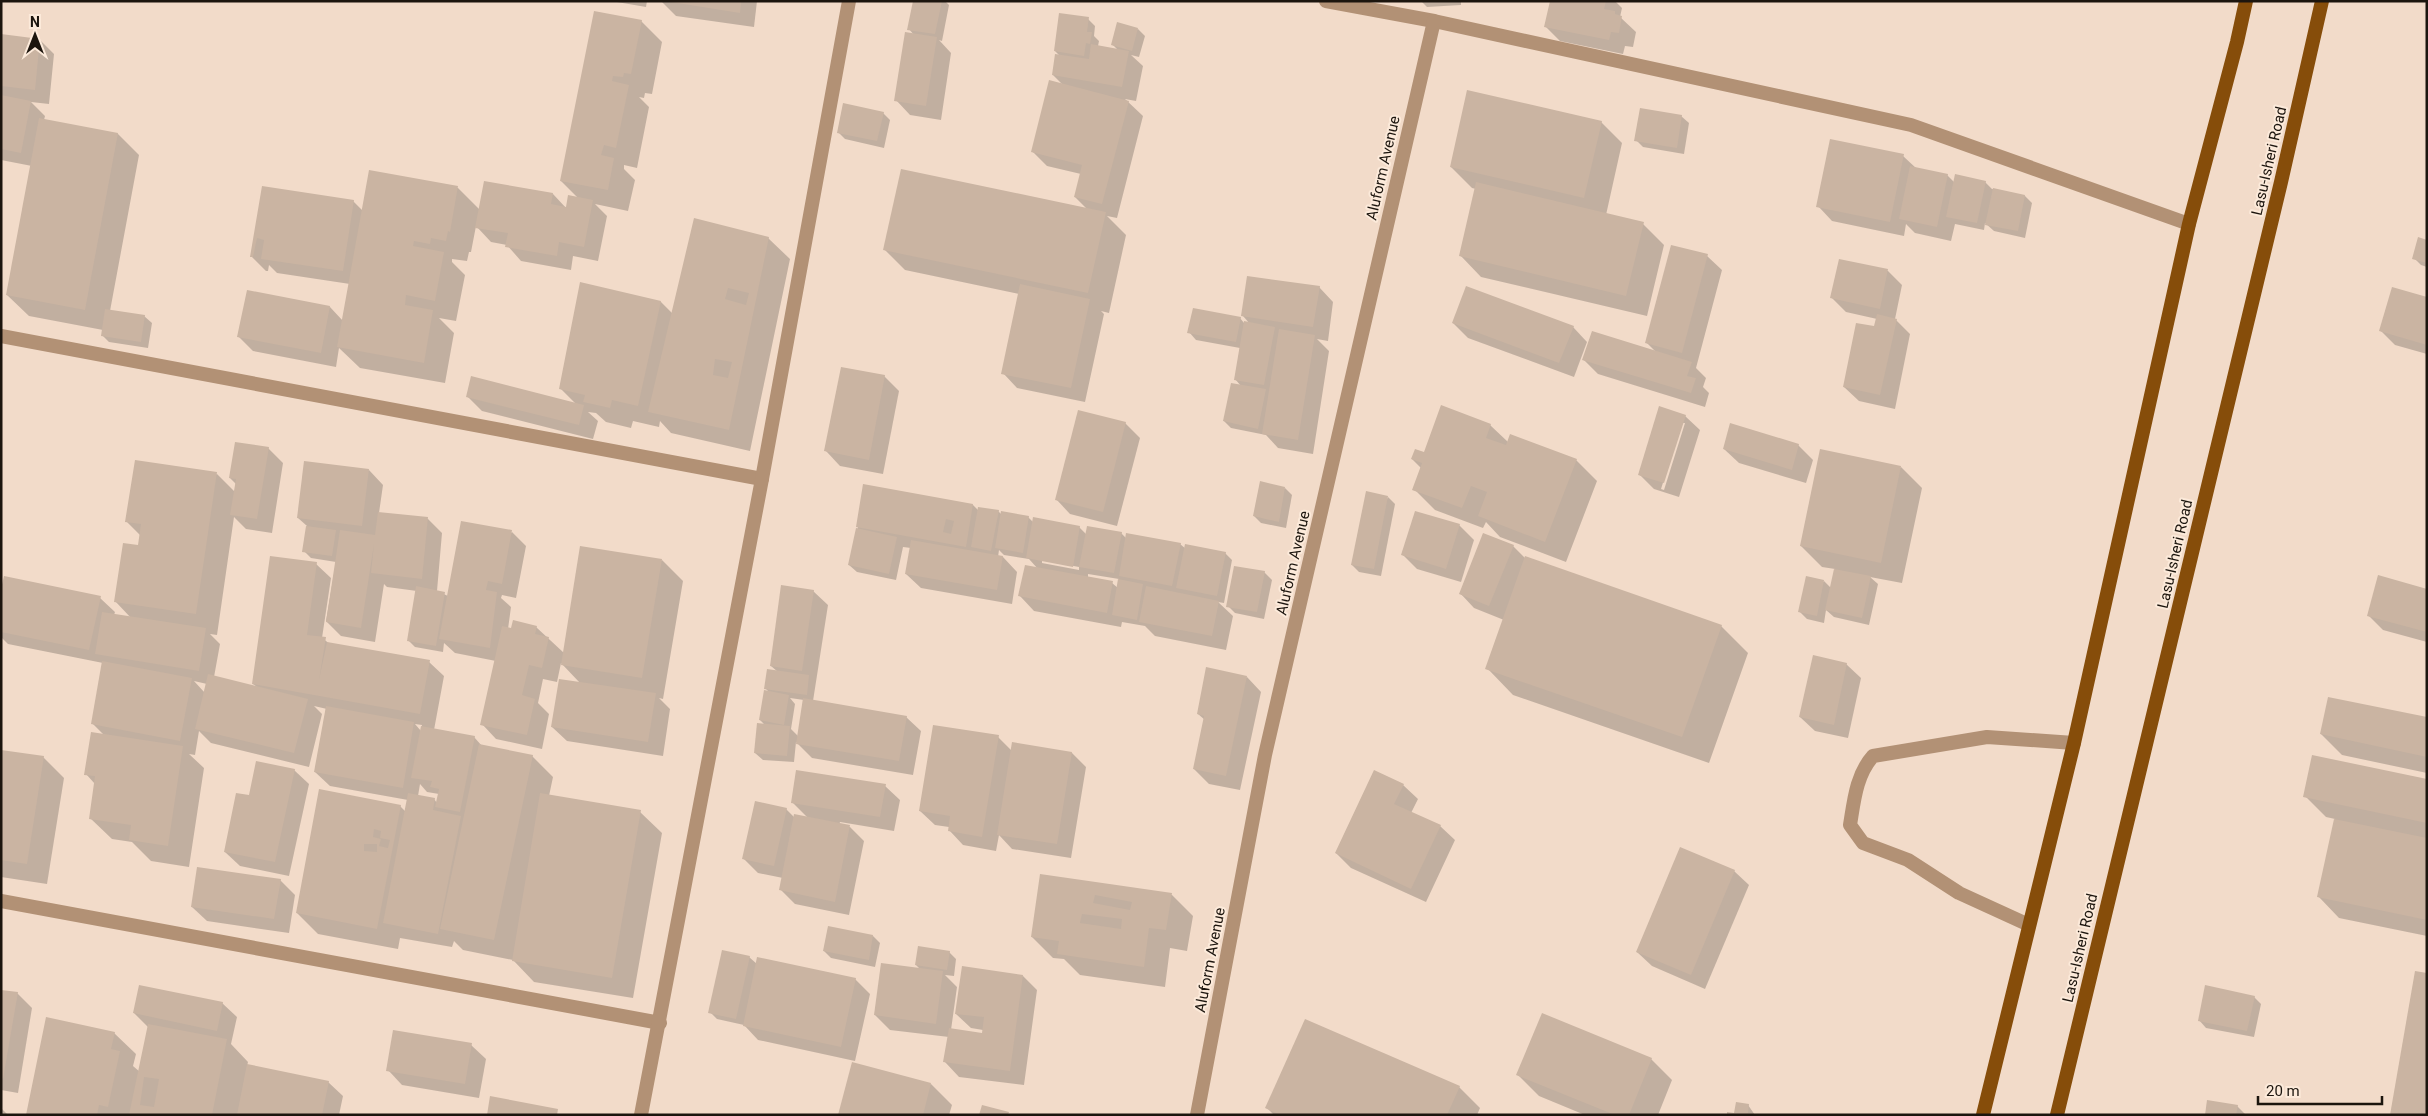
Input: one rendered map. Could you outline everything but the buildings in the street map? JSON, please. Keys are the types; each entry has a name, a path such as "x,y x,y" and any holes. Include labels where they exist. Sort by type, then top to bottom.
{"main road":[{"path":"1983,1115 2074,743 2190,224 2246,1"},
{"name":"Lasu-Isheri Road","path":"2057,1115 2322,1"}],"street":[{"path":"642,1115 762,479 849,1"},
{"path":"1326,1 1434,21 1911,125 2190,224"},
{"name":"Aluform Avenue","path":"1197,1115 1265,754 1434,21"},
{"path":"1,336 762,479"},
{"path":"2029,925 1958,893 1908,860 1863,843 1850,825 1854,797 1862,768 1873,756 1987,737 2074,743"},
{"path":"1,901 660,1023"}]}
